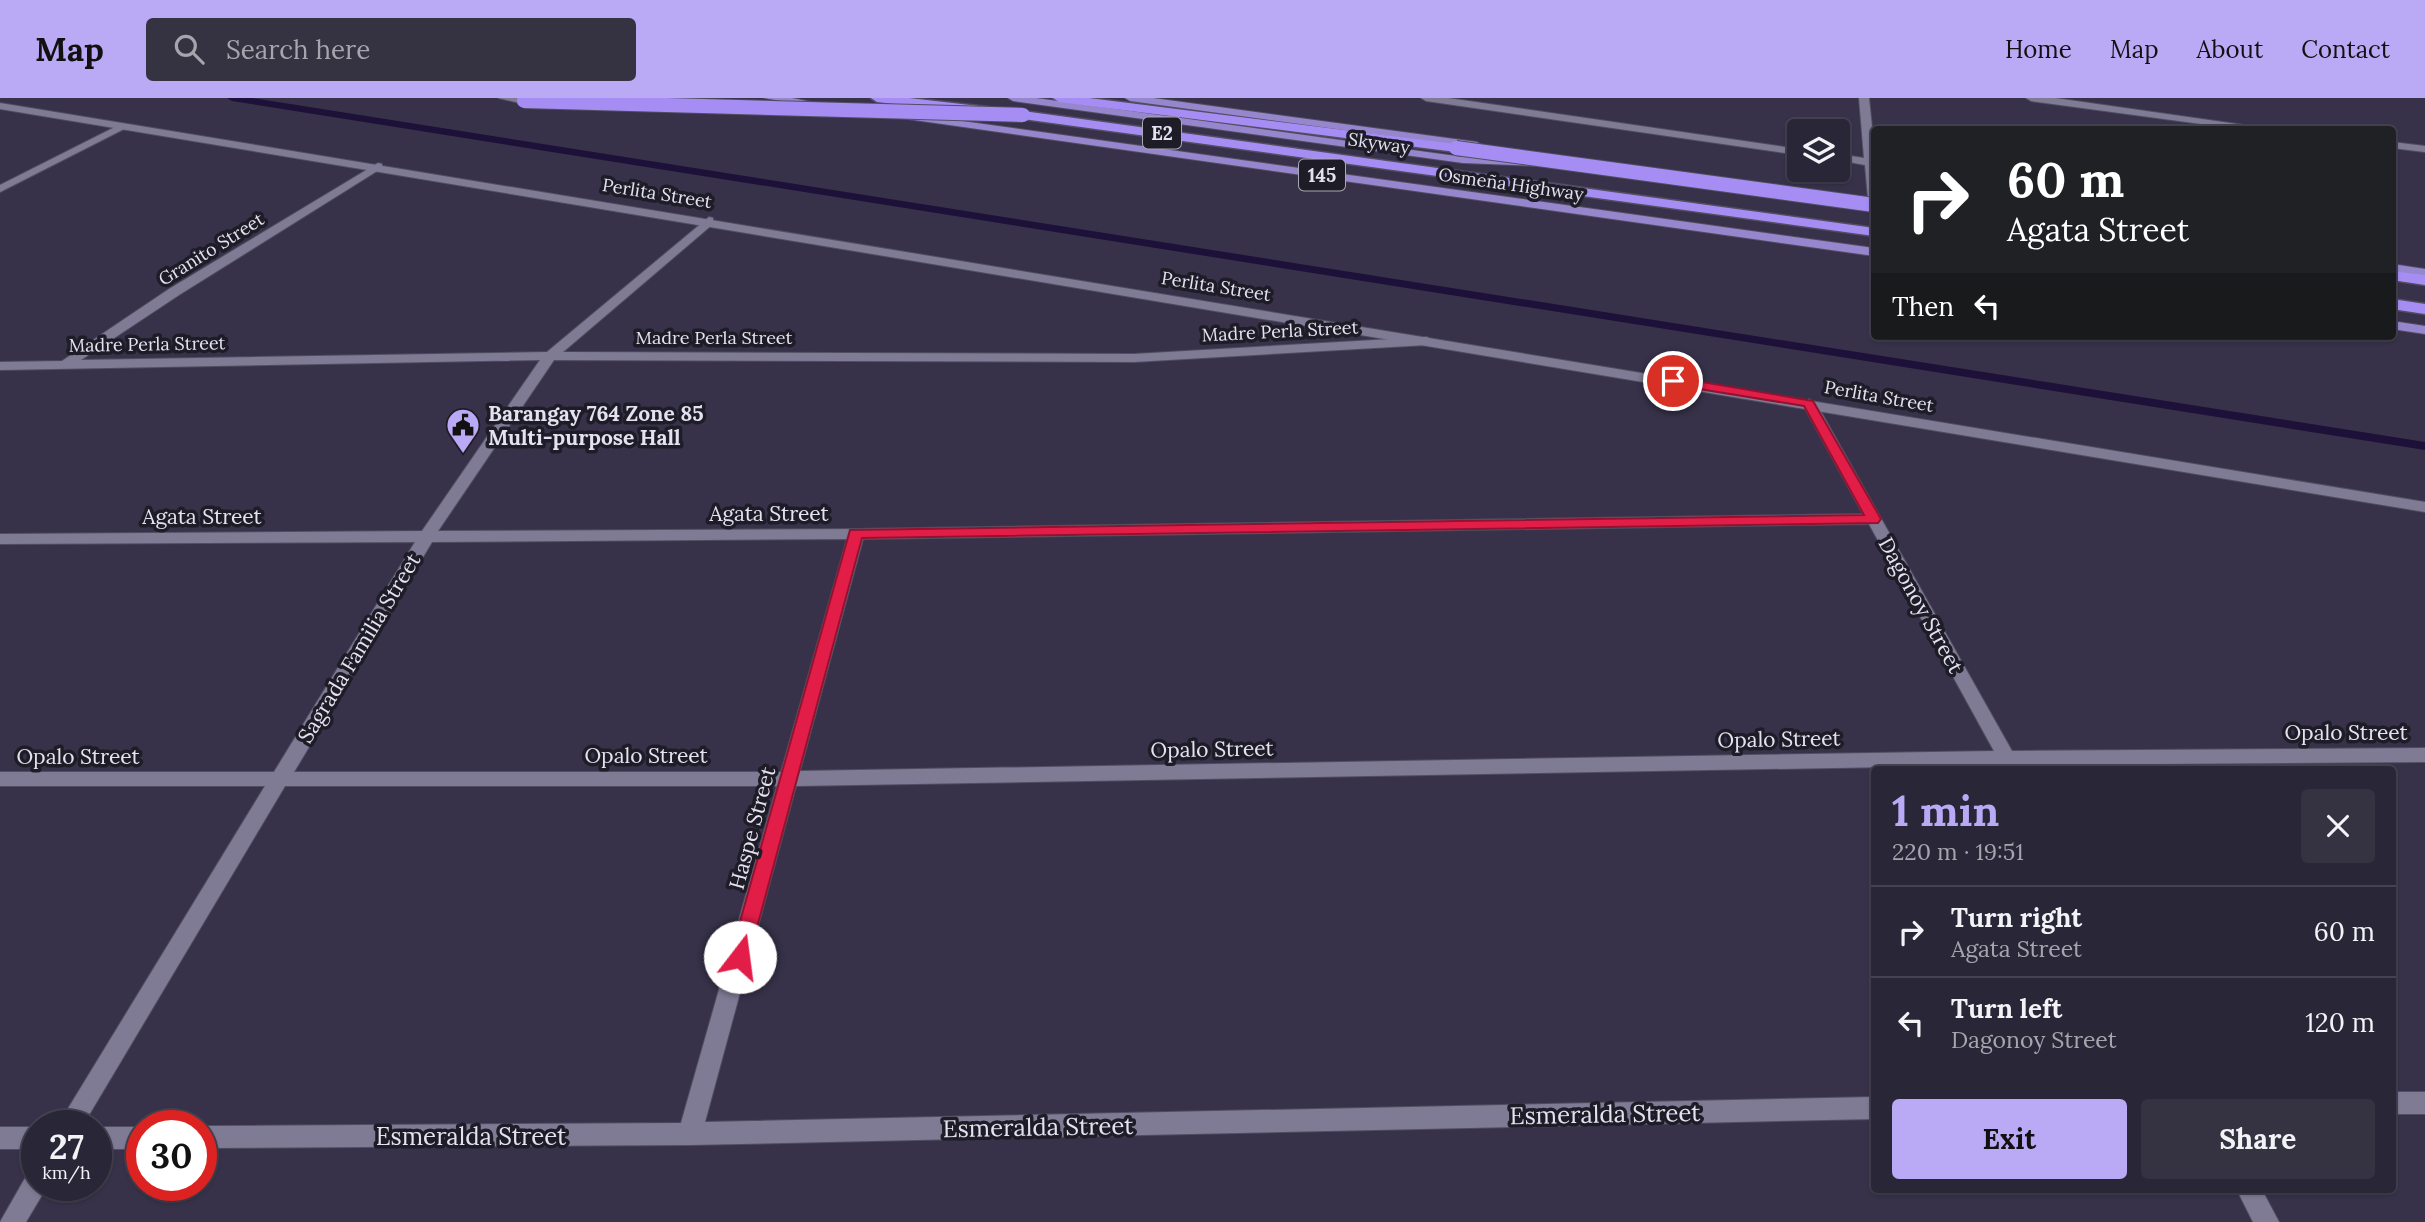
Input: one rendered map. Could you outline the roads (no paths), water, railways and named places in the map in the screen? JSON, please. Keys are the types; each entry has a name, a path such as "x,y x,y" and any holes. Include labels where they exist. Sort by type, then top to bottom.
{"highway":[{"name":"Skyway","path":"877,98 1023,115 1871,232"},
{"name":"Skyway","path":"1059,98 1871,205"},
{"path":"524,101 1023,115"},
{"path":"2396,275 2425,279"},
{"path":"2396,305 2425,309"}],"main road":[{"name":"Osmeña Highway","path":"769,98 1871,252"},
{"name":"Osmeña Highway","path":"1013,98 1491,163 1589,160"},
{"name":"Osmeña Highway","path":"1130,98 1871,199"},
{"path":"2396,269 2425,273"},
{"path":"2396,326 2425,330"}],"street":[{"path":"503,98 524,101"},
{"path":"1426,98 1787,150"},
{"path":"1864,98 1871,180"},
{"path":"2031,98 2244,126"},
{"name":"Perlita Street","path":"0,106 378,166 2425,507"},
{"path":"0,189 123,127"},
{"path":"2396,145 2425,149"},
{"path":"1850,159 1868,162"},
{"name":"Granito Street","path":"64,365 174,292 378,166"},
{"name":"Sagrada Familia Street","path":"80,1110 427,536 550,356 709,221"},
{"name":"Madre Perla Street","path":"0,366 550,356 1134,358 1427,341"},
{"name":"Dagonoy Street","path":"1809,403 2010,764"},
{"name":"Agata Street","path":"0,539 856,534 1873,519"},
{"name":"Haspe Street","path":"690,1134 856,534"},
{"name":"Opalo Street","path":"0,779 789,779 2010,764 2425,755"},
{"path":"2396,1103 2425,1103"},
{"name":"Esmeralda Street","path":"217,1137 690,1134 1871,1108"},
{"path":"0,1138 21,1138"},
{"path":"2251,1193 2267,1222"},
{"path":"12,1222 25,1201"}],"waterway":[{"path":"232,98 2425,446"}],"place":[{"name":"Barangay 764 Zone 85 Multi-purpose Hall","path":"463,455"}]}
